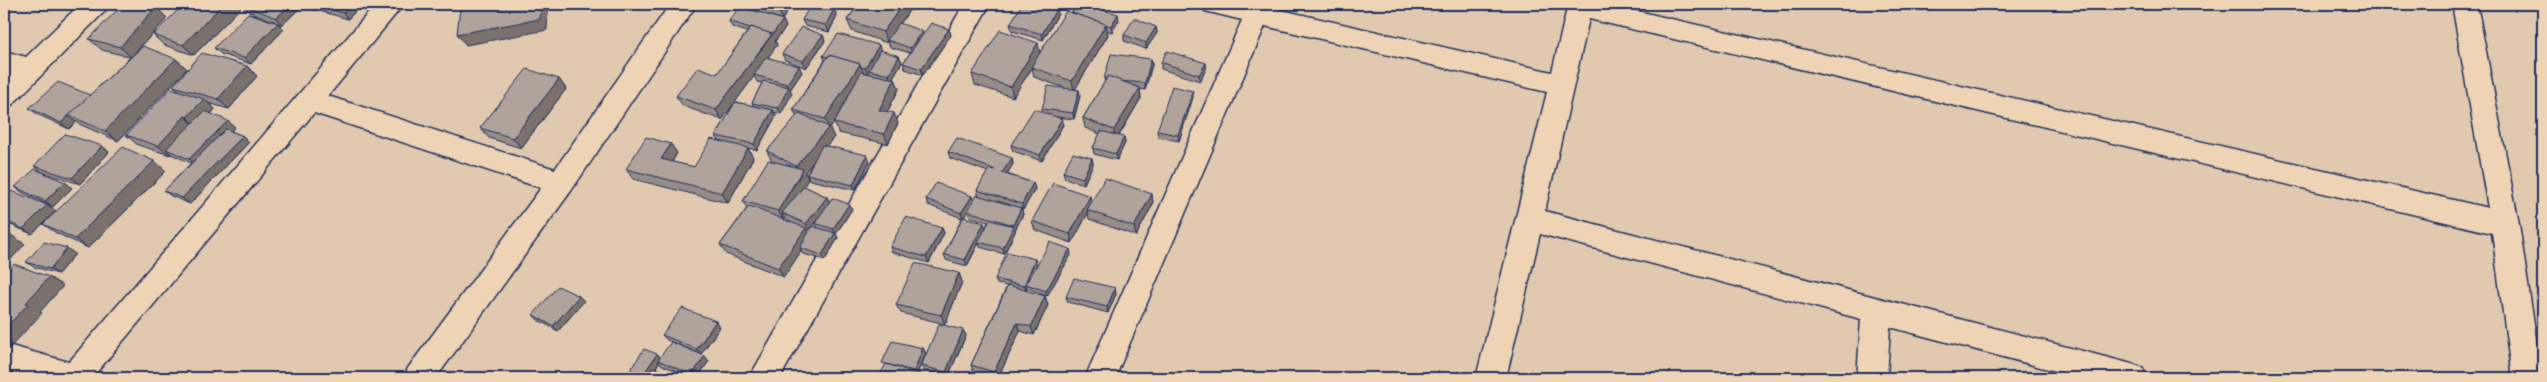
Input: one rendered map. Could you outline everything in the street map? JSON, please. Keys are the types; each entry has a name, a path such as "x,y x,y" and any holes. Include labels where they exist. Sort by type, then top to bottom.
{"street":[{"path":"4,96 96,4"},
{"path":"4,356 74,378 391,4"},
{"path":"419,378 561,183 684,4"},
{"path":"764,378 977,4"},
{"path":"1214,4 1562,86"},
{"path":"2465,4 2505,224 2527,378"},
{"path":"1490,378 1530,219 1580,5 2505,224"},
{"path":"1100,378 1256,14"},
{"path":"4,61 32,69"},
{"path":"309,101 561,183"},
{"path":"1530,219 2132,378"},
{"path":"1872,378 1876,310"}],"building":[{"path":"123,4 143,4 156,7 120,47 89,39"},
{"path":"184,4 223,4 183,45 153,35"},
{"path":"242,4 292,4 276,18"},
{"path":"311,4 351,4 343,13"},
{"path":"485,4 541,4 540,19 457,34 460,8"},
{"path":"746,4 786,4 780,13"},
{"path":"811,4 834,9 826,25 802,20"},
{"path":"859,4 903,4 883,32 847,20"},
{"path":"1022,4 1043,4 1057,8 1042,34 1010,24"},
{"path":"1076,4 1118,14 1111,26 1072,13"},
{"path":"740,6 783,20 772,35 729,21"},
{"path":"1066,11 1106,24 1072,81 1031,67"},
{"path":"248,13 278,23 244,58 214,48"},
{"path":"1134,18 1156,27 1146,43 1124,35"},
{"path":"899,23 922,31 910,48 887,40"},
{"path":"931,23 949,29 921,69 903,63"},
{"path":"751,27 772,34 716,110 676,96 698,67 717,74"},
{"path":"801,27 823,35 803,61 782,54"},
{"path":"1000,30 1038,43 1011,87 972,74"},
{"path":"838,34 879,45 865,68 861,67 860,64 829,55 827,57 823,56"},
{"path":"143,46 176,59 105,131 68,115"},
{"path":"880,50 899,56 889,75 869,70"},
{"path":"1167,51 1206,63 1199,75 1161,62"},
{"path":"202,53 247,66 218,99 173,86"},
{"path":"1111,54 1151,59 1145,83 1120,81 1108,76 1104,79"},
{"path":"829,55 860,64 825,119 793,110"},
{"path":"766,57 799,66 787,84 754,75"},
{"path":"527,69 559,79 513,138 480,128"},
{"path":"861,72 895,79 879,110 894,113 884,134 834,123"},
{"path":"1108,76 1140,88 1114,130 1083,118"},
{"path":"763,81 789,87 778,108 752,103"},
{"path":"58,82 90,95 61,123 29,108"},
{"path":"1048,86 1079,90 1073,113 1042,109"},
{"path":"1172,86 1193,91 1178,135 1157,131"},
{"path":"171,88 204,99 187,117 185,116 158,146 126,135"},
{"path":"735,102 773,110 754,144 716,136"},
{"path":"1034,109 1062,119 1040,155 1011,145"},
{"path":"205,111 228,121 189,159 166,149"},
{"path":"799,113 829,127 796,166 767,151"},
{"path":"226,129 243,136 182,198 164,191"},
{"path":"1101,131 1124,137 1116,154 1093,148"},
{"path":"65,134 102,146 72,178 34,166"},
{"path":"646,137 671,144 661,159 694,167 711,139 748,148 722,193 626,169"},
{"path":"957,138 1012,158 1002,173 1033,183 1022,204 977,190 989,169 995,170 948,152"},
{"path":"822,145 867,155 853,185 807,174"},
{"path":"123,147 154,161 75,239 43,224"},
{"path":"1073,153 1092,158 1083,178 1063,172"},
{"path":"768,160 803,169 778,211 743,201"},
{"path":"35,169 65,182 45,201 15,187"},
{"path":"1105,178 1152,194 1134,227 1087,210"},
{"path":"936,183 972,196 961,213 926,199"},
{"path":"1053,183 1090,196 1070,234 1032,221"},
{"path":"804,186 827,197 806,224 782,213"},
{"path":"12,191 47,205 23,229 4,220 4,199"},
{"path":"977,195 1021,208 1013,225 968,211"},
{"path":"832,198 849,204 833,229 815,223"},
{"path":"749,206 806,228 778,268 720,245"},
{"path":"906,217 942,228 926,257 890,247"},
{"path":"963,217 984,223 965,260 944,254"},
{"path":"990,220 1014,226 1003,248 978,242"},
{"path":"812,226 835,233 822,255 800,248"},
{"path":"4,232 11,235 4,243"},
{"path":"44,242 67,248 50,269 26,262"},
{"path":"1050,242 1070,249 1046,291 1026,284"},
{"path":"1007,252 1035,259 1024,286 995,279"},
{"path":"915,263 959,273 941,315 896,305"},
{"path":"14,264 49,277 4,330 4,275"},
{"path":"1074,278 1115,288 1107,307 1066,297"},
{"path":"1008,285 1045,296 1031,327 1017,323 994,372 971,365"},
{"path":"558,286 579,296 553,326 533,315"},
{"path":"682,308 716,321 697,349 662,335"},
{"path":"939,324 963,330 946,372 921,366"},
{"path":"892,341 923,348 914,371 882,363"},
{"path":"671,342 705,356 692,375 658,360"},
{"path":"644,349 657,354 641,378 625,378"},
{"path":"886,364 933,378 878,378"},
{"path":"653,367 681,378 645,378"},
{"path":"1001,374 1014,378 999,378"}]}
